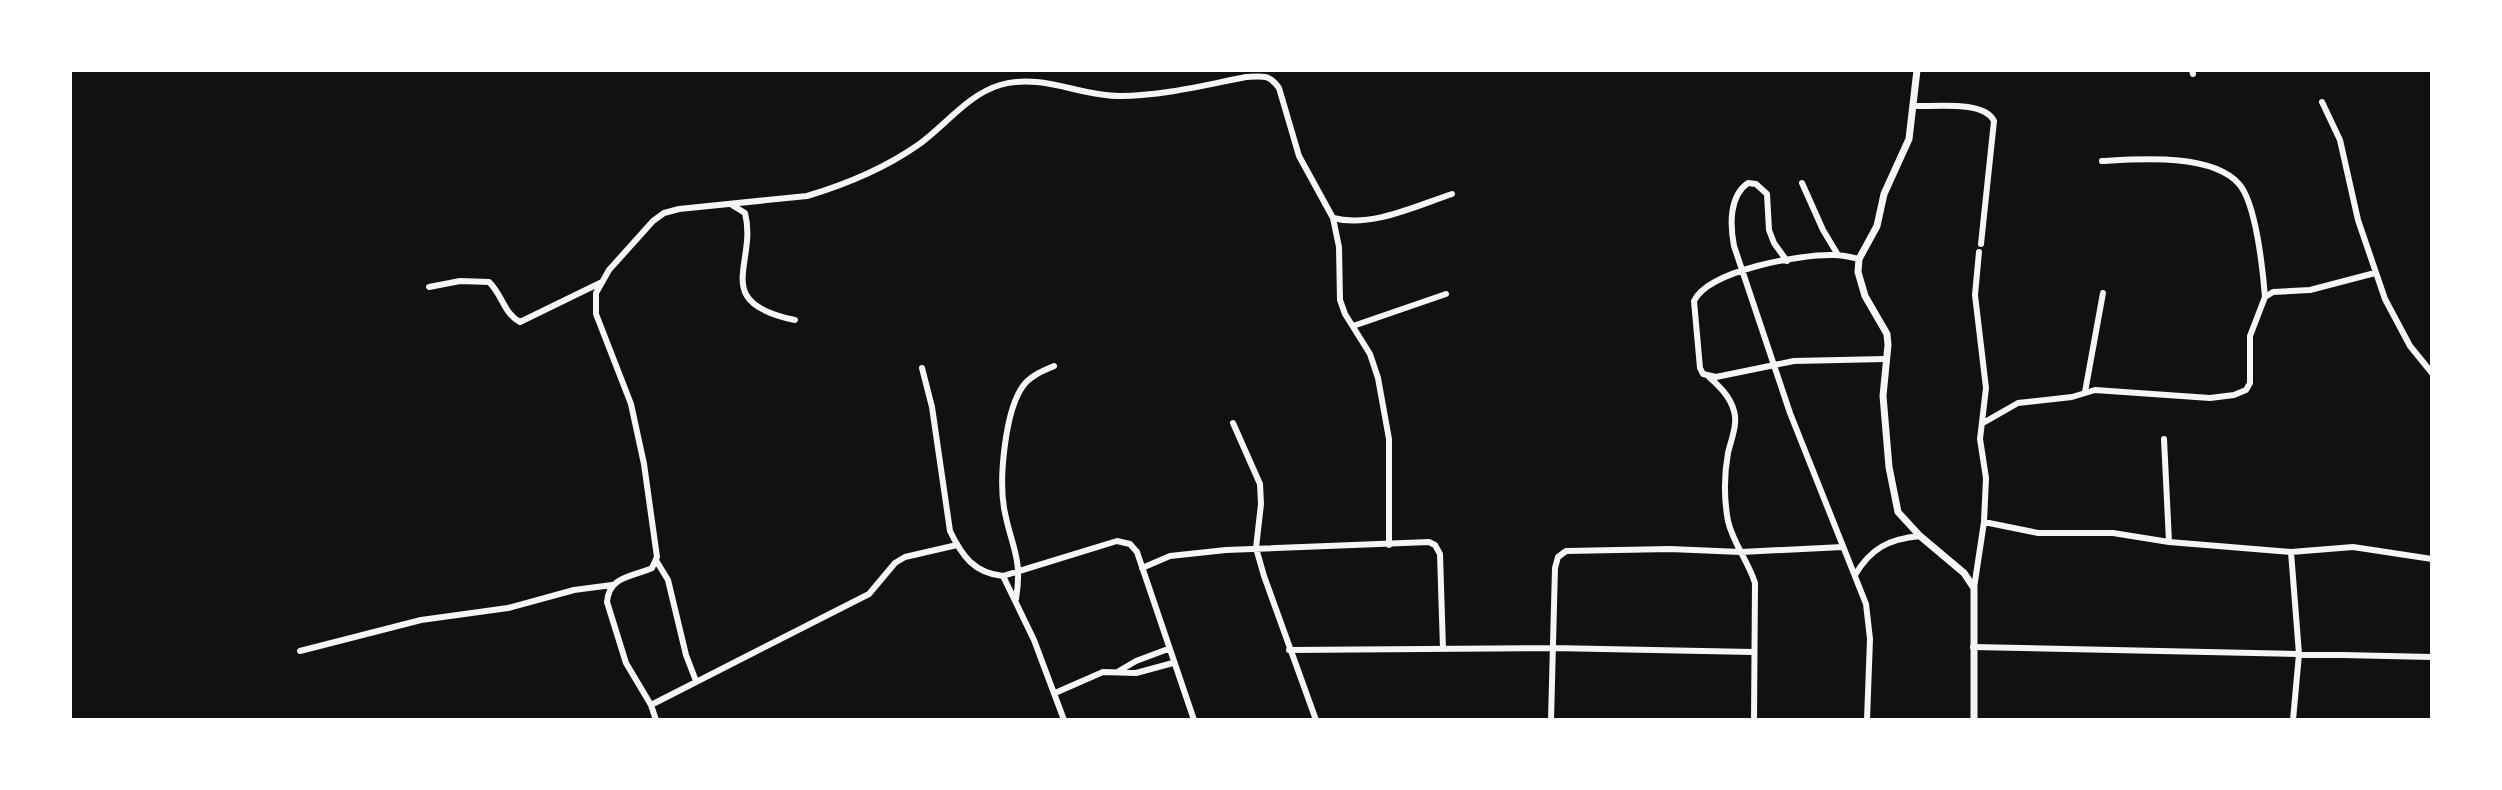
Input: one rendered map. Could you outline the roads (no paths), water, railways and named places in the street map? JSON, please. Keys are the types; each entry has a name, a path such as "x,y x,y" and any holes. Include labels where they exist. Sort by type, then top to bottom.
{"street":[{"path":"1917,70 1909,139 1884,194 1877,226 1859,259 1858,272 1865,296 1887,334 1883,396 1891,485 1898,512 1920,536 1964,573 1974,588"},
{"path":"696,681 686,655 668,580 657,562 644,464 631,404 596,314 595,300 600,283 643,230 664,213 807,196 836,186 919,144 981,93 1017,81 1041,80 1090,93 1138,96 1262,76 1273,79 1279,88 1299,156 1333,218 1339,247 1340,300 1370,354 1385,407 1389,439 1389,545"},
{"path":"2322,102 2340,140 2356,210 2385,299 2410,346 2432,373"},
{"path":"1913,106 1978,107 1991,114 1994,121 1975,295 1985,374 1980,439 1986,478 1984,522 1974,588 1974,720"},
{"path":"1983,423 2018,403 2072,397 2085,392 2112,389 2210,398 2246,390 2252,374 2250,336 2265,297 2249,202 2239,183 2220,171 2184,162 2148,159 2102,161"},
{"path":"1787,261 1769,230 1767,194 1756,184 1748,183 1736,198 1732,223 1734,246 1773,366 1866,604 1869,620 1867,720"},
{"path":"1802,183 1838,255"},
{"path":"1333,218 1353,221 1373,218 1452,194"},
{"path":"729,203 740,208 747,221 742,268 747,295 765,310 795,320"},
{"path":"1754,720 1755,583 1729,523 1726,503 1734,410 1723,390 1700,368 1694,301 1698,292 1708,284 1743,271 1787,261 1838,255 1859,259"},
{"path":"2265,297 2273,292 2310,290 2375,273"},
{"path":"429,287 460,281 489,282 511,316 520,322 600,283"},
{"path":"2085,392 2103,293"},
{"path":"1353,326 1446,294"},
{"path":"1709,377 1821,360 1885,359"},
{"path":"1016,599 1020,572 1004,507 1001,483 1003,462 1011,417 1023,385 1054,366"},
{"path":"922,368 932,407 950,531 972,566 981,572 1003,576 1117,541 1130,544 1137,552 1194,720"},
{"path":"1233,423 1260,484 1256,548 1289,650 1316,720"},
{"path":"2164,439 2169,542"},
{"path":"1984,522 2038,533 2113,533 2169,542 2291,552 2353,547 2432,559"},
{"path":"1855,575 1864,559 1885,542 1920,536"},
{"path":"1142,568 1170,556 1256,548 1429,542 1440,554 1443,649"},
{"path":"651,705 869,594 895,563 905,557 957,545"},
{"path":"1551,720 1555,568 1558,557 1566,551 1670,549 1741,552 1843,547"},
{"path":"2291,552 2299,654 2293,720"},
{"path":"300,651 421,620 508,608 574,590 612,585 625,576 650,569 657,562"},
{"path":"1003,576 1016,599 1064,720"},
{"path":"612,585 607,602 626,663 651,705 656,720"},
{"path":"1973,647 2134,653 2432,657"},
{"path":"1289,650 1552,648 1753,652"},
{"path":"1119,671 1168,649"},
{"path":"1055,693 1096,675 1119,671 1136,673 1173,663"}]}
